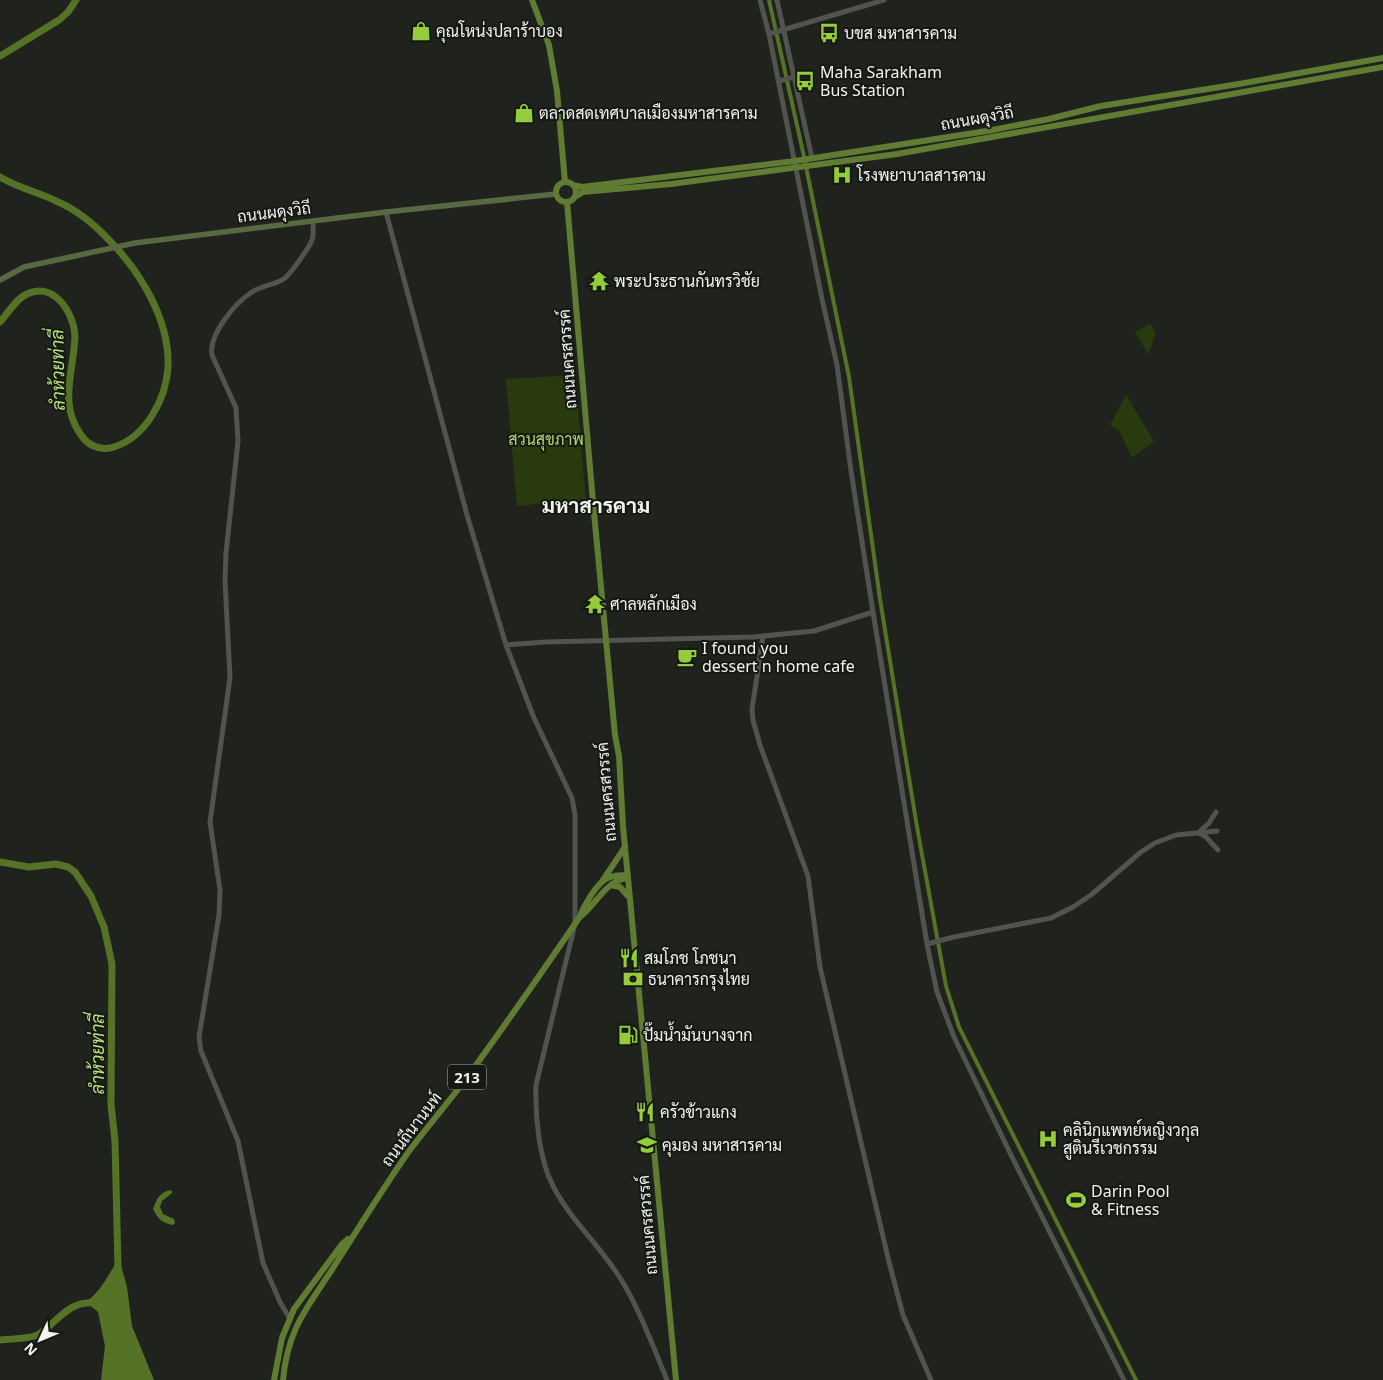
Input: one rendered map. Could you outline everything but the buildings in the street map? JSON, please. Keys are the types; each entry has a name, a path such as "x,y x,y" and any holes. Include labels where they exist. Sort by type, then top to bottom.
{"main road":[{"path":"532,0 549,45 557,91 565,182"},
{"name":"ถนนผดุงวิถี","path":"575,197 583,192 671,184 797,164 810,159 987,132 1101,106 1383,58"},
{"name":"ถนนผดุงวิถี","path":"573,185 582,187 797,164 809,166 897,154 1383,67"},
{"path":"1031,123 1033,130"},
{"path":"565,182 573,185 576,191 575,197 567,202 560,200 556,194 559,185 565,182"},
{"name":"ถนนผดุงวิถี","path":"0,280 24,267 135,243 386,212 556,194"},
{"name":"ถนนนครสวรรค์","path":"567,202 606,641 615,735 619,756 625,847 676,1380"},
{"name":"ถนนถีนานนท์","path":"283,1380 285,1358 295,1327 352,1235 408,1153 459,1088 577,921 583,907 625,847"},
{"path":"601,883 610,876 628,877"},
{"name":"ถนนถีนานนท์","path":"577,921 588,911 607,887 628,877"},
{"path":"607,887 620,886 625,890 630,900"},
{"name":"ถนนถีนานนท์","path":"274,1380 280,1347 294,1309 342,1244 352,1235"},
{"path":"322,1271 328,1275"}],"street":[{"path":"760,0 797,164 822,298 837,365 873,612 938,992 954,1037 1124,1380"},
{"path":"778,0 810,159"},
{"path":"769,34 884,0"},
{"path":"779,81 794,77"},
{"path":"386,212 467,515 506,645 534,718 572,798 575,815 577,921 536,1086 535,1106 544,1163 554,1188 624,1285 667,1380"},
{"path":"290,1319 280,1302 263,1263 238,1141 203,1058 200,1044 219,915 220,890 210,822 230,678 225,581 226,553 238,441 236,408 212,355 211,348 221,325 244,298 254,290 284,278 305,252 313,239 313,221"},
{"path":"506,645 545,642 763,636 814,631 873,612"},
{"path":"763,636 755,682 752,709 753,720 771,777 808,876 820,967 889,1262 903,1315 931,1380"},
{"path":"1197,833 1210,823 1216,812"},
{"path":"929,943 1051,918 1091,895 1141,852 1155,843 1176,835 1217,831"},
{"path":"1197,833 1205,836 1218,850"}],"green space":[{"path":"1150,324 1156,333 1148,354 1135,332"},
{"name":"สวนสุขภาพ","path":"575,375 586,499 517,506 506,379"},
{"path":"1126,395 1154,441 1132,458 1120,432 1110,425"}],"shaded area":[{"path":"171,1190 172,1193 162,1201 160,1207 163,1214 174,1219 175,1223 173,1225 161,1220 153,1209 161,1194"},
{"path":"119,1258 127,1287 132,1326 154,1380 101,1380 105,1346 98,1312 86,1302 100,1287"}],"waterway":[{"name":"ลำห้วยท่าลี่","path":"0,56 59,20 68,12 76,0"},
{"path":"769,0 803,152 849,377 880,599 917,827 946,986 959,1027 1136,1380"},
{"name":"ลำห้วยท่าลี่","path":"0,177 63,204 84,217 103,233 142,281 151,297 164,332 168,367 163,392 145,426 125,442 109,448 95,447 81,435 74,423 69,399 75,336 74,327 66,309 54,296 46,292 37,291 27,294 12,306 0,322"},
{"name":"ลำห้วยท่าลี่","path":"0,862 29,867 56,864 68,867 75,872 91,896 104,927 112,964 111,1105 115,1141 118,1267"},
{"path":"0,1340 36,1336 77,1305 95,1303"}],"place":[{"name":"คุณโหน่งปลาร้าบอง","path":"421,31"},
{"name":"บขส มหาสารคาม","path":"829,33"},
{"name":"Maha Sarakham Bus Station","path":"805,81"},
{"name":"ตลาดสดเทศบาลเมืองมหาสารคาม","path":"524,113"},
{"name":"โรงพยาบาลสารคาม","path":"842,175"},
{"name":"พระประธานกันทรวิชัย","path":"599,281"},
{"name":"ศาลหลักเมือง","path":"595,604"},
{"name":"I found you dessert n home cafe","path":"687,657"},
{"name":"สมโภช โภชนา","path":"629,958"},
{"name":"ธนาคารกรุงไทย","path":"633,979"},
{"name":"ปั๊มน้ำมันบางจาก","path":"628,1035"},
{"name":"ครัวข้าวแกง","path":"645,1112"},
{"name":"คลินิกแพทย์หญิงวกุล สูตินรีเวชกรรม","path":"1048,1139"},
{"name":"คุมอง มหาสารคาม","path":"647,1145"},
{"name":"Darin Pool & Fitness","path":"1076,1200"}],"district":[{"name":"มหาสารคาม","path":"596,505"}]}
